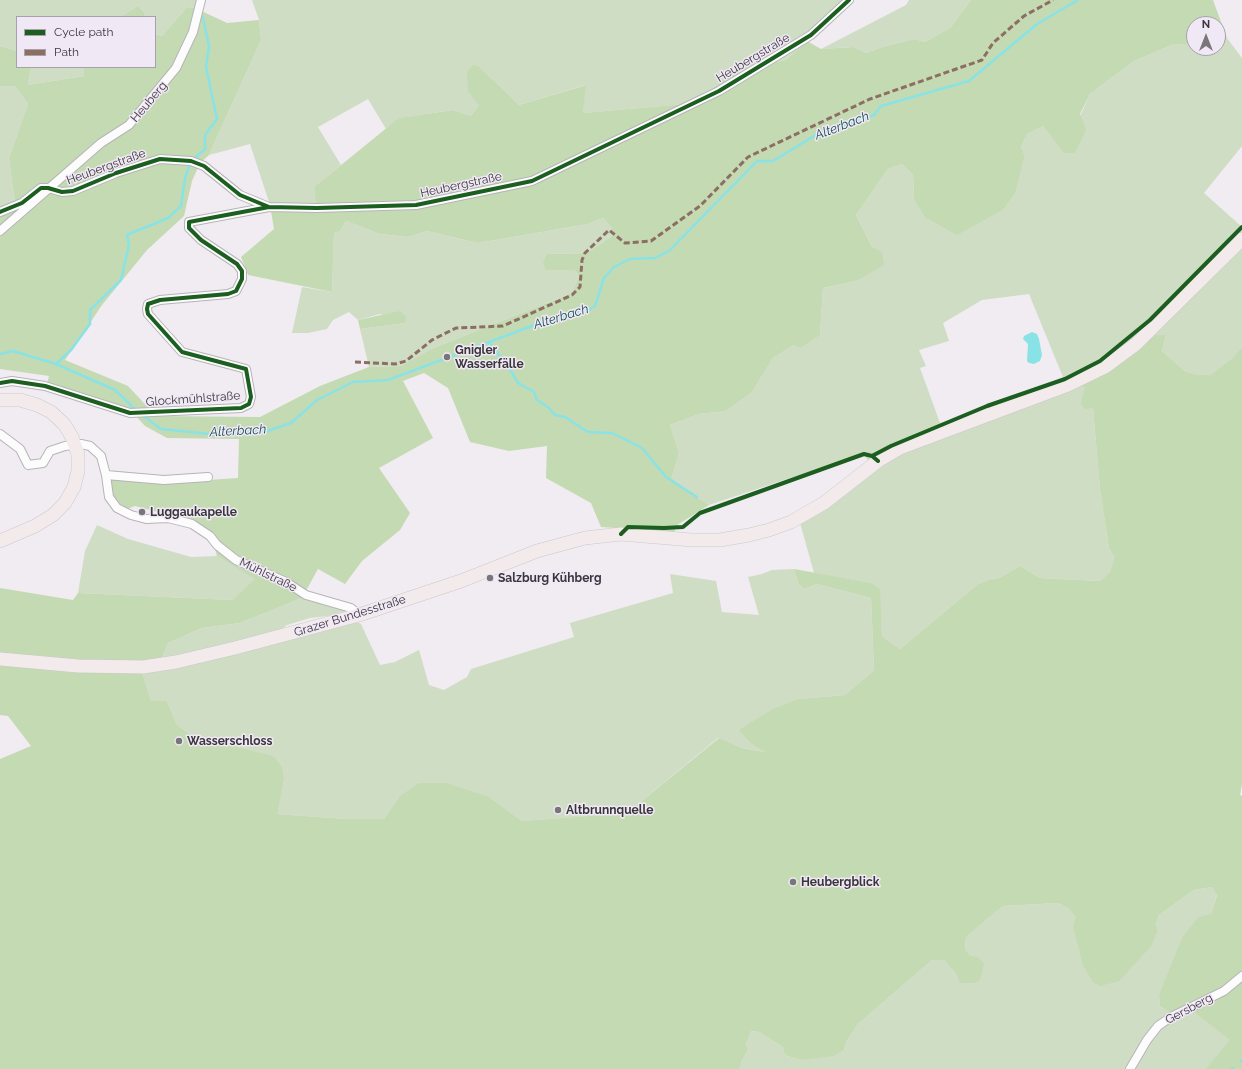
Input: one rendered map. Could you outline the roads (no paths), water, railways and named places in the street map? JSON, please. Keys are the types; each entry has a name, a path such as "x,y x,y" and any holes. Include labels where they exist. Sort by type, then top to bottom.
{"main road":[{"name":"Grazer Bundesstraße","path":"0,659 78,666 143,667 176,662 359,616 461,581 537,551 585,538 621,534 692,540 720,540 749,535 791,522 824,503 878,461 900,448 1068,385 1099,370 1136,344 1242,239"},
{"path":"0,400 20,400 37,405 51,412 64,424 72,436 78,454 78,471 74,487 65,503 53,515 41,523 0,541"}],"street":[{"name":"Heuberg","path":"0,212 22,203 41,188 48,188 101,143 129,125 176,68 193,32 201,0"},
{"name":"Heubergstraße","path":"48,188 62,192 73,191 146,162 160,159 191,161 204,166 240,195 268,207 317,208 416,205 532,181 719,91 811,35 849,0"},
{"path":"0,231 24,212 48,188"},
{"name":"Glockmühlstraße","path":"0,382 12,381 45,386 130,413 241,408 249,404 251,397 246,369 182,352 148,314 147,308 148,304 160,300 228,294 236,291 242,279 242,271 238,264 201,240 189,228 189,222 268,207"},
{"name":"Mühlstraße","path":"0,434 20,449 28,465 42,463 50,450 65,446 90,446 102,456 106,475 108,497 117,508 131,515 146,519 168,518 197,526 236,560 286,582 306,596 351,608 359,616"},
{"path":"106,475 164,480 208,477"},
{"name":"Gersberg","path":"1130,1069 1147,1040 1158,1026 1171,1017 1224,991 1242,976"}],"water":[{"path":"1032,332 1037,334 1042,355 1040,361 1034,364 1027,361 1028,344 1023,339 1024,336"}],"waterway":[{"name":"Alterbach","path":"141,414 161,429 219,435 267,431 291,423 317,400 353,382 388,380 545,321 587,311 595,306 604,278 614,267 630,259 655,258 669,251 757,161 773,161 819,133 833,131 874,115 881,106 969,81 1037,24 1078,0"},
{"path":"195,158 205,149 205,135 217,119 206,67 209,46 203,18"},
{"path":"56,364 71,350 90,324 90,310 121,280 129,245 127,235 168,218 181,206 185,178 190,164"},
{"path":"490,343 518,383 534,392 537,400 549,408 555,415 565,417 588,432 612,433 642,448 666,477 697,497"},
{"name":"Alterbach","path":"0,354 13,351 56,364 115,390 137,411"}],"place":[{"name":"Gnigler Wasserfälle","path":"447,357"},
{"name":"Luggaukapelle","path":"142,512"},
{"name":"Salzburg Kühberg","path":"490,578"},
{"name":"Wasserschloss","path":"179,741"},
{"name":"Altbrunnquelle","path":"558,810"},
{"name":"Heubergblick","path":"793,882"}]}
